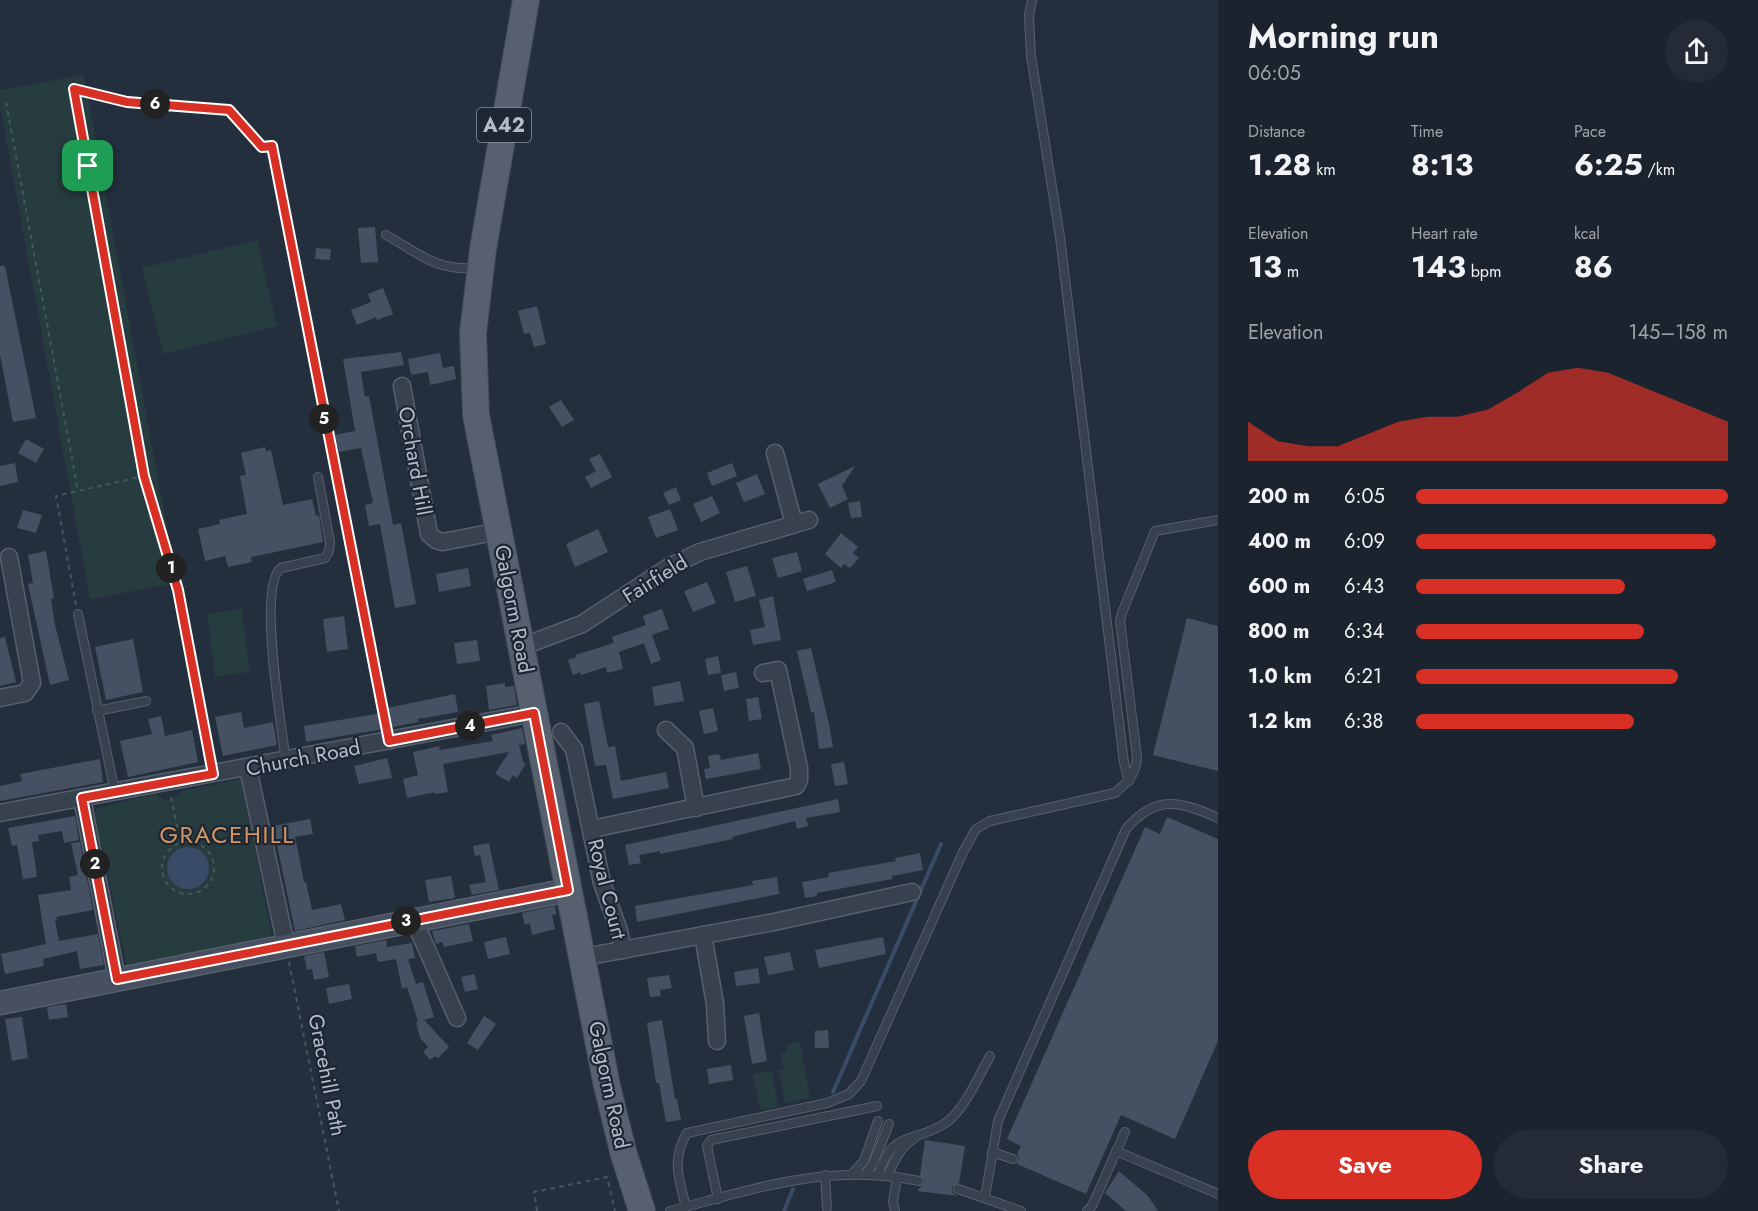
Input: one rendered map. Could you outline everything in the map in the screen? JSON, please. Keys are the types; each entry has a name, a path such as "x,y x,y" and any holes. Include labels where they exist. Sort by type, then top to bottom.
{"main road":[{"name":"Galgorm Road","path":"526,0 481,268 473,333 476,415 568,890 584,957 607,1086 624,1155 642,1211"}],"street":[{"name":"Orchard Hill","path":"402,386 429,534 443,542 498,531"},
{"name":"Fairfield","path":"521,647 582,624 669,567 700,552 802,522 775,453"},
{"path":"0,698 25,693 32,685 9,557"},
{"name":"Royal Court","path":"592,829 793,788 798,784 799,768 778,670 763,673"},
{"name":"Church Road","path":"0,813 534,713"},
{"path":"666,730 684,748 696,808"},
{"name":"Royal Court","path":"561,732 574,749 602,883 619,931 622,950"},
{"path":"248,768 286,945"},
{"path":"82,798 117,979"},
{"path":"0,1004 568,890"},
{"name":"Royal Court","path":"584,957 912,892"},
{"path":"414,920 457,1018"},
{"path":"703,935 715,1004 717,1041"}],"lane":[{"path":"1032,0 1029,16 1031,56 1060,237 1124,763 1129,781"},
{"path":"386,235 424,259 458,269 481,268"},
{"path":"286,761 270,616 273,580 275,573 281,568 325,558 330,542 318,477"},
{"path":"686,1207 676,1158 687,1133 781,1115 827,1103 849,1094 861,1081 963,852 976,829 990,821 1115,793 1129,781 1136,768 1137,757 1120,621 1122,613 1155,531 1218,520"},
{"path":"178,590 213,774"},
{"path":"78,614 115,792"},
{"path":"97,711 146,701"},
{"path":"985,1197 998,1121 1126,830 1139,814 1160,805 1177,803 1218,818"},
{"path":"895,1211 893,1176 900,1151 910,1140 946,1122 957,1112 990,1056"},
{"path":"718,1199 707,1146 711,1140 878,1106"},
{"path":"852,1174 864,1161 878,1121"},
{"path":"865,1174 873,1164 889,1124"},
{"path":"1087,1211 1092,1206 1125,1132"},
{"path":"878,1175 890,1149 907,1137 924,1133"},
{"path":"1116,1151 1218,1194"},
{"path":"992,1152 1013,1160"},
{"path":"670,1211 782,1181 825,1175 865,1174 919,1181"},
{"path":"825,1175 827,1208"},
{"path":"958,1189 1021,1211"}],"path":[{"path":"178,590 144,476 74,89 127,102 229,110 262,147 272,146 389,741"},
{"path":"6,102 78,490"},
{"path":"78,614 56,496 144,476"},
{"path":"168,782 180,842"},
{"path":"190,841 200,844 213,858 213,877 200,891 190,894 172,889 162,873 165,854 180,842 190,841"},
{"name":"Gracehill Path","path":"286,945 339,1211"},
{"path":"537,1211 534,1192 607,1177 615,1211"}],"green space":[{"path":"84,75 177,583 90,599 0,105 0,90"},
{"path":"257,240 277,326 163,354 142,268"},
{"path":"242,609 250,672 215,677 207,614"},
{"path":"241,779 272,936 127,967 95,814 98,808 156,794 163,799 170,800 182,791"},
{"path":"800,1042 810,1098 785,1103 779,1071 784,1070 781,1054 787,1052 785,1045"},
{"path":"772,1071 778,1107 760,1110 753,1074"}],"water":[{"path":"188,847 196,848 203,853 208,860 208,876 203,883 196,888 188,889 180,888 173,883 168,876 167,868 168,860 173,853 180,848"}],"building":[{"path":"375,227 378,262 361,263 358,228"},
{"path":"316,248 331,249 330,260 315,259"},
{"path":"0,266 5,266 36,418 13,422 0,355"},
{"path":"383,288 393,314 377,320 376,317 357,325 351,310 371,302 368,294"},
{"path":"537,306 546,344 534,347 530,333 524,334 518,311"},
{"path":"401,352 404,365 361,372 365,397 369,396 393,525 401,523 416,604 395,608 380,524 369,526 365,505 373,503 361,448 339,452 335,435 355,431 343,359"},
{"path":"440,353 443,368 454,366 456,379 430,385 428,372 411,375 408,359"},
{"path":"561,400 574,420 562,427 549,407"},
{"path":"26,439 44,449 36,463 18,453"},
{"path":"265,447 266,451 271,450 283,505 312,499 316,516 319,515 323,542 251,557 252,562 228,567 225,556 205,561 198,529 220,524 219,520 247,514 240,476 246,475 241,453"},
{"path":"600,454 612,477 591,488 585,477 596,471 589,459"},
{"path":"15,463 18,482 0,486 0,466"},
{"path":"732,463 737,476 712,486 707,473"},
{"path":"855,466 842,486 848,499 830,508 818,484"},
{"path":"757,474 765,494 744,502 736,483"},
{"path":"676,487 681,500 669,505 663,493"},
{"path":"712,496 720,513 701,522 693,504"},
{"path":"860,501 862,517 851,518 848,503"},
{"path":"670,509 678,530 656,538 648,517"},
{"path":"23,510 42,515 36,533 17,528"},
{"path":"598,529 608,552 575,567 566,544"},
{"path":"841,533 858,547 853,553 859,558 850,568 844,564 841,568 825,554"},
{"path":"46,551 54,598 51,599 55,625 69,680 50,685 28,584 33,583 28,555"},
{"path":"797,552 802,571 778,578 772,558"},
{"path":"747,566 756,596 735,602 726,572"},
{"path":"468,568 471,586 439,592 436,574"},
{"path":"832,570 836,582 807,591 803,579"},
{"path":"707,582 716,603 693,612 684,591"},
{"path":"773,596 781,640 753,645 750,630 765,627 759,600"},
{"path":"662,609 669,629 652,635 661,660 651,664 644,643 619,652 623,669 607,673 606,667 581,675 580,672 573,675 568,660 576,657 575,655 614,643 612,637 646,625 643,616"},
{"path":"344,616 348,649 327,652 323,619"},
{"path":"1187,618 1218,626 1218,771 1153,755"},
{"path":"5,637 16,682 0,686 0,638"},
{"path":"133,639 143,692 106,700 95,647"},
{"path":"477,640 480,661 457,664 454,643"},
{"path":"811,648 833,747 819,749 814,712 811,712 797,651"},
{"path":"718,656 721,673 708,675 705,659"},
{"path":"736,672 739,688 724,691 721,675"},
{"path":"680,681 684,701 655,706 652,687"},
{"path":"505,683 505,687 514,686 517,705 489,710 486,686"},
{"path":"455,694 458,712 418,719 418,722 378,730 306,742 304,726 388,712 387,708"},
{"path":"758,697 762,719 749,721 746,699"},
{"path":"599,701 608,747 615,746 621,781 666,772 669,788 613,799 606,765 595,766 584,704"},
{"path":"713,708 718,731 704,734 699,711"},
{"path":"241,712 244,728 273,722 277,745 223,756 215,717"},
{"path":"161,716 165,736 192,730 198,762 128,777 120,741 152,734 148,719"},
{"path":"522,728 525,744 519,745 523,762 526,764 517,778 513,775 509,782 495,774 509,752 443,764 448,792 435,794 435,792 407,798 403,779 418,775 413,752 439,746 440,750 493,741 491,735"},
{"path":"758,753 761,769 706,779 704,769 710,768 708,756 719,754 721,760"},
{"path":"387,758 392,778 359,784 354,766"},
{"path":"100,759 103,782 0,801 0,786 22,781 20,774"},
{"path":"844,762 848,784 835,786 831,764"},
{"path":"838,799 840,812 806,818 808,826 797,829 795,821 732,837 733,839 660,854 660,851 639,855 641,863 629,865 625,845"},
{"path":"75,816 79,840 64,843 62,831 38,835 39,841 32,842 37,877 23,879 17,845 12,846 8,828"},
{"path":"1167,817 1218,839 1218,1041 1175,1139 1121,1115 1086,1194 1017,1164 1019,1158 1017,1154 1021,1146 1007,1139 1145,827 1160,834"},
{"path":"310,819 313,834 295,837 312,910 341,904 345,920 295,931 273,826"},
{"path":"80,842 93,910 56,917 55,921 59,941 98,934 104,965 80,969 77,951 43,959 44,966 5,974 1,954 46,944 38,895 71,890 69,877 78,875 71,843"},
{"path":"489,843 499,890 472,895 469,885 486,882 480,855 475,856 473,846"},
{"path":"920,853 923,870 892,876 892,879 817,893 817,896 805,898 802,882 829,877 828,873 896,861 895,858"},
{"path":"451,876 455,898 429,902 425,880"},
{"path":"777,877 779,894 637,922 635,906 753,885 752,881"},
{"path":"555,906 556,914 552,915 555,929 532,935 530,923 525,925 522,913"},
{"path":"469,924 473,941 444,947 442,942 436,944 432,931"},
{"path":"506,937 510,954 488,959 484,942"},
{"path":"883,937 886,954 819,968 815,950"},
{"path":"386,940 387,947 412,943 415,958 408,959 416,984 423,982 434,1017 424,1020 449,1047 438,1058 435,1056 430,1060 423,1052 428,1047 420,1038 416,1022 418,1021 407,987 402,989 396,959 378,962 376,953 357,957 355,946"},
{"path":"324,952 329,977 314,980 312,969 307,970 304,956"},
{"path":"790,952 794,970 768,975 764,957"},
{"path":"758,968 760,983 736,986 734,972"},
{"path":"474,974 478,989 465,992 461,977"},
{"path":"669,975 672,988 660,990 661,996 650,997 647,978"},
{"path":"349,984 352,999 329,1004 326,988"},
{"path":"66,1004 68,1017 49,1020 47,1007"},
{"path":"759,1013 767,1061 752,1064 744,1016"},
{"path":"484,1016 496,1024 478,1050 467,1043"},
{"path":"22,1017 28,1058 12,1061 5,1019"},
{"path":"662,1020 675,1099 677,1099 681,1120 666,1122 659,1083 656,1083 647,1023"},
{"path":"828,1030 829,1048 815,1048 815,1031"},
{"path":"731,1065 733,1080 709,1084 707,1069"},
{"path":"925,1140 965,1146 959,1183 952,1187 953,1193 957,1196 917,1191 925,1181 920,1175"},
{"path":"1119,1171 1148,1196 1158,1211 1126,1211 1105,1193"}],"waterway":[{"path":"833,1092 941,844"},
{"path":"784,1211 793,1189"}],"district":[{"name":"GRACEHILL","path":"227,835"}],"route":[{"path":"74,89 127,102 229,110 262,147 272,146 389,741 534,713 568,890 117,979 82,798 213,774 178,590 144,476 88,166 74,89"}]}
